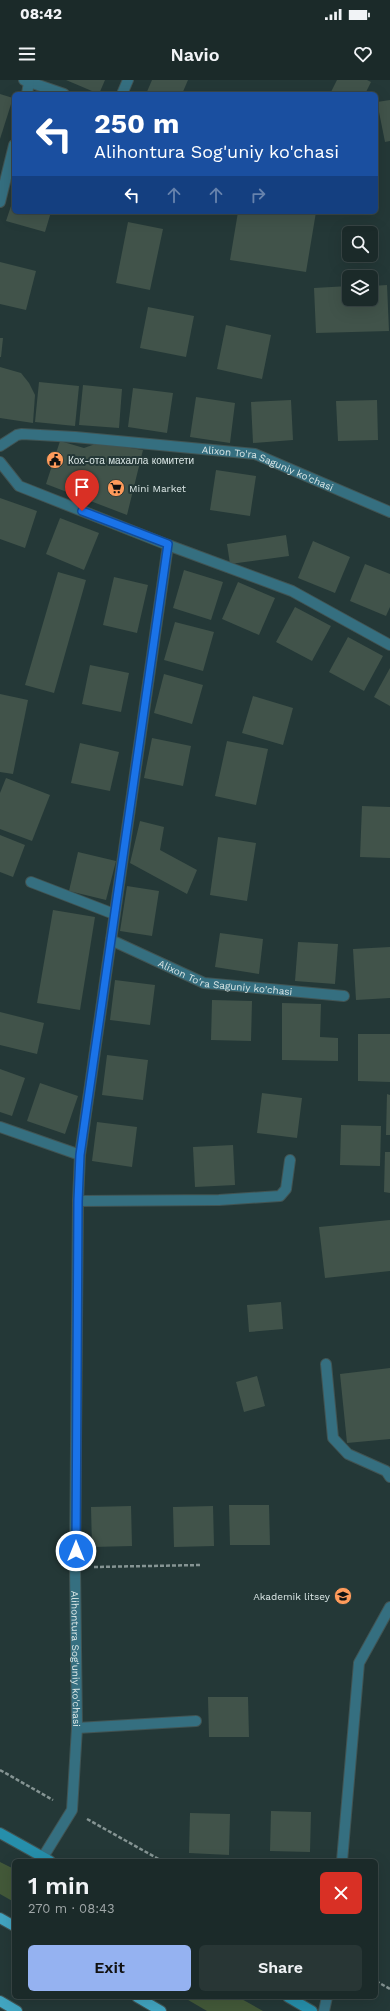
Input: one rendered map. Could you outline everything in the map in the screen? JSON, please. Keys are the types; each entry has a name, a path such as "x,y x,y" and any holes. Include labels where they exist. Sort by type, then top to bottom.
{"main road":[{"path":"0,1918 12,1925"},
{"path":"140,1999 161,2011"},
{"path":"0,2001 17,2011"}],"street":[{"path":"123,92 128,80"},
{"path":"26,92 27,81 58,92"},
{"path":"0,202 12,153"},
{"name":"Alixon To'ra Saguniy ko'chasi","path":"0,446 17,435 22,434 75,437 256,454 390,512"},
{"path":"0,462 19,486 292,591 390,645"},
{"name":"Alihontura Sog'uniy ko'chasi","path":"47,1859 72,1810 77,1728 76,1567 78,1201 80,1155 168,544"},
{"path":"30,882 114,914"},
{"name":"Alixon To'ra Saguniy ko'chasi","path":"111,940 204,982 344,996"},
{"path":"0,1127 80,1155"},
{"path":"78,1201 219,1200 280,1196 286,1190 290,1160"},
{"path":"326,1364 333,1438 348,1454 386,1471 390,1476"},
{"path":"342,1859 359,1663 390,1607"},
{"path":"77,1728 196,1721"},
{"path":"0,1832 47,1859"},
{"path":"291,1999 312,2011"},
{"path":"324,2011 327,1999"}],"path":[{"path":"76,1567 201,1564"},
{"path":"378,1982 390,1989"}],"green space":[{"path":"0,1862 12,1868 12,1901 0,1894"},
{"path":"186,1999 242,1999 263,2011 207,2011"}],"building":[{"path":"66,80 105,80 100,92 94,92"},
{"path":"152,80 188,80 183,92 147,92"},
{"path":"337,80 367,80 371,82 366,92 331,92"},
{"path":"0,94 12,98 12,101 0,139"},
{"path":"390,100 390,141 385,142 378,102"},
{"path":"12,203 12,214 50,214 45,232 6,221"},
{"path":"238,214 316,214 306,272 230,260"},
{"path":"128,222 163,229 150,290 116,283"},
{"path":"0,262 36,271 26,310 0,304"},
{"path":"387,285 389,331 316,333 314,288 342,286 342,306 378,306 378,286"},
{"path":"148,307 194,316 186,357 140,348"},
{"path":"226,325 271,335 262,379 217,369"},
{"path":"0,338 3,338 1,357 0,357"},
{"path":"0,367 21,373 29,383 35,395 33,423 0,418"},
{"path":"39,382 79,386 75,426 35,422"},
{"path":"83,385 122,389 119,428 79,425"},
{"path":"133,388 173,393 167,433 128,427"},
{"path":"196,397 235,403 230,443 190,437"},
{"path":"291,400 293,440 253,443 251,402"},
{"path":"377,400 378,440 338,441 336,401"},
{"path":"60,441 84,448 98,443 143,450 127,515 46,484"},
{"path":"216,470 256,476 250,516 210,510"},
{"path":"0,498 37,511 25,548 0,539"},
{"path":"60,518 99,533 84,570 46,554"},
{"path":"286,535 289,556 230,564 227,544"},
{"path":"313,541 350,557 335,593 298,578"},
{"path":"365,564 390,574 390,607 386,616 350,601"},
{"path":"184,570 223,582 211,620 173,608"},
{"path":"58,572 86,580 54,693 25,685"},
{"path":"114,577 148,585 137,633 103,625"},
{"path":"238,582 275,598 259,635 222,619"},
{"path":"295,607 331,626 312,661 276,642"},
{"path":"175,622 214,632 203,671 164,660"},
{"path":"348,637 383,656 364,691 329,672"},
{"path":"90,665 129,673 121,712 82,704"},
{"path":"390,668 390,706 374,697"},
{"path":"164,674 203,685 192,724 154,713"},
{"path":"0,694 28,700 13,774 0,772"},
{"path":"253,696 293,708 283,745 242,733"},
{"path":"152,738 191,746 183,786 144,778"},
{"path":"227,741 268,749 256,805 215,796"},
{"path":"80,743 119,752 110,791 71,783"},
{"path":"6,778 50,795 32,841 0,829 0,793"},
{"path":"362,806 390,807 390,858 360,857"},
{"path":"140,821 164,827 160,850 197,870 187,894 130,863"},
{"path":"0,835 25,845 13,877 0,872"},
{"path":"218,837 256,843 247,901 210,895"},
{"path":"78,852 116,861 106,900 69,891"},
{"path":"127,886 159,891 152,936 120,931"},
{"path":"53,910 95,917 80,1010 37,1003"},
{"path":"220,933 263,939 259,974 215,967"},
{"path":"298,942 338,944 335,984 295,981"},
{"path":"390,947 390,998 356,1000 353,949"},
{"path":"115,980 155,985 150,1025 110,1020"},
{"path":"212,1000 252,1001 251,1041 211,1040"},
{"path":"282,1003 321,1004 320,1037 338,1038 338,1061 282,1060"},
{"path":"0,1012 44,1023 37,1054 0,1045"},
{"path":"358,1034 390,1034 390,1082 358,1081"},
{"path":"107,1055 148,1060 143,1100 102,1095"},
{"path":"0,1069 25,1078 12,1116 0,1112"},
{"path":"40,1083 78,1096 65,1134 27,1121"},
{"path":"262,1093 302,1098 297,1138 257,1133"},
{"path":"387,1094 390,1095 390,1135 386,1135"},
{"path":"97,1122 137,1127 132,1167 92,1161"},
{"path":"341,1125 381,1126 380,1166 340,1165"},
{"path":"233,1145 235,1185 195,1187 193,1147"},
{"path":"385,1152 390,1152 390,1193 384,1192"},
{"path":"390,1220 390,1271 325,1278 319,1227"},
{"path":"281,1302 283,1329 249,1332 247,1305"},
{"path":"390,1368 390,1439 347,1443 340,1374"},
{"path":"257,1376 265,1406 244,1412 236,1382"},
{"path":"229,1505 269,1505 270,1545 230,1545"},
{"path":"131,1506 132,1546 92,1547 91,1507"},
{"path":"213,1506 214,1546 174,1547 173,1507"},
{"path":"208,1697 248,1697 249,1737 209,1737"},
{"path":"271,1811 311,1812 310,1852 270,1851"},
{"path":"190,1813 230,1814 229,1855 189,1853"}],"place":[{"name":"Кох-ота махалла комитети","path":"55,460"},
{"name":"Mini Market","path":"116,488"},
{"name":"Akademik litsey","path":"343,1596"}],"route":[{"path":"76,1551 78,1201 80,1155 168,544 82,511"}]}
